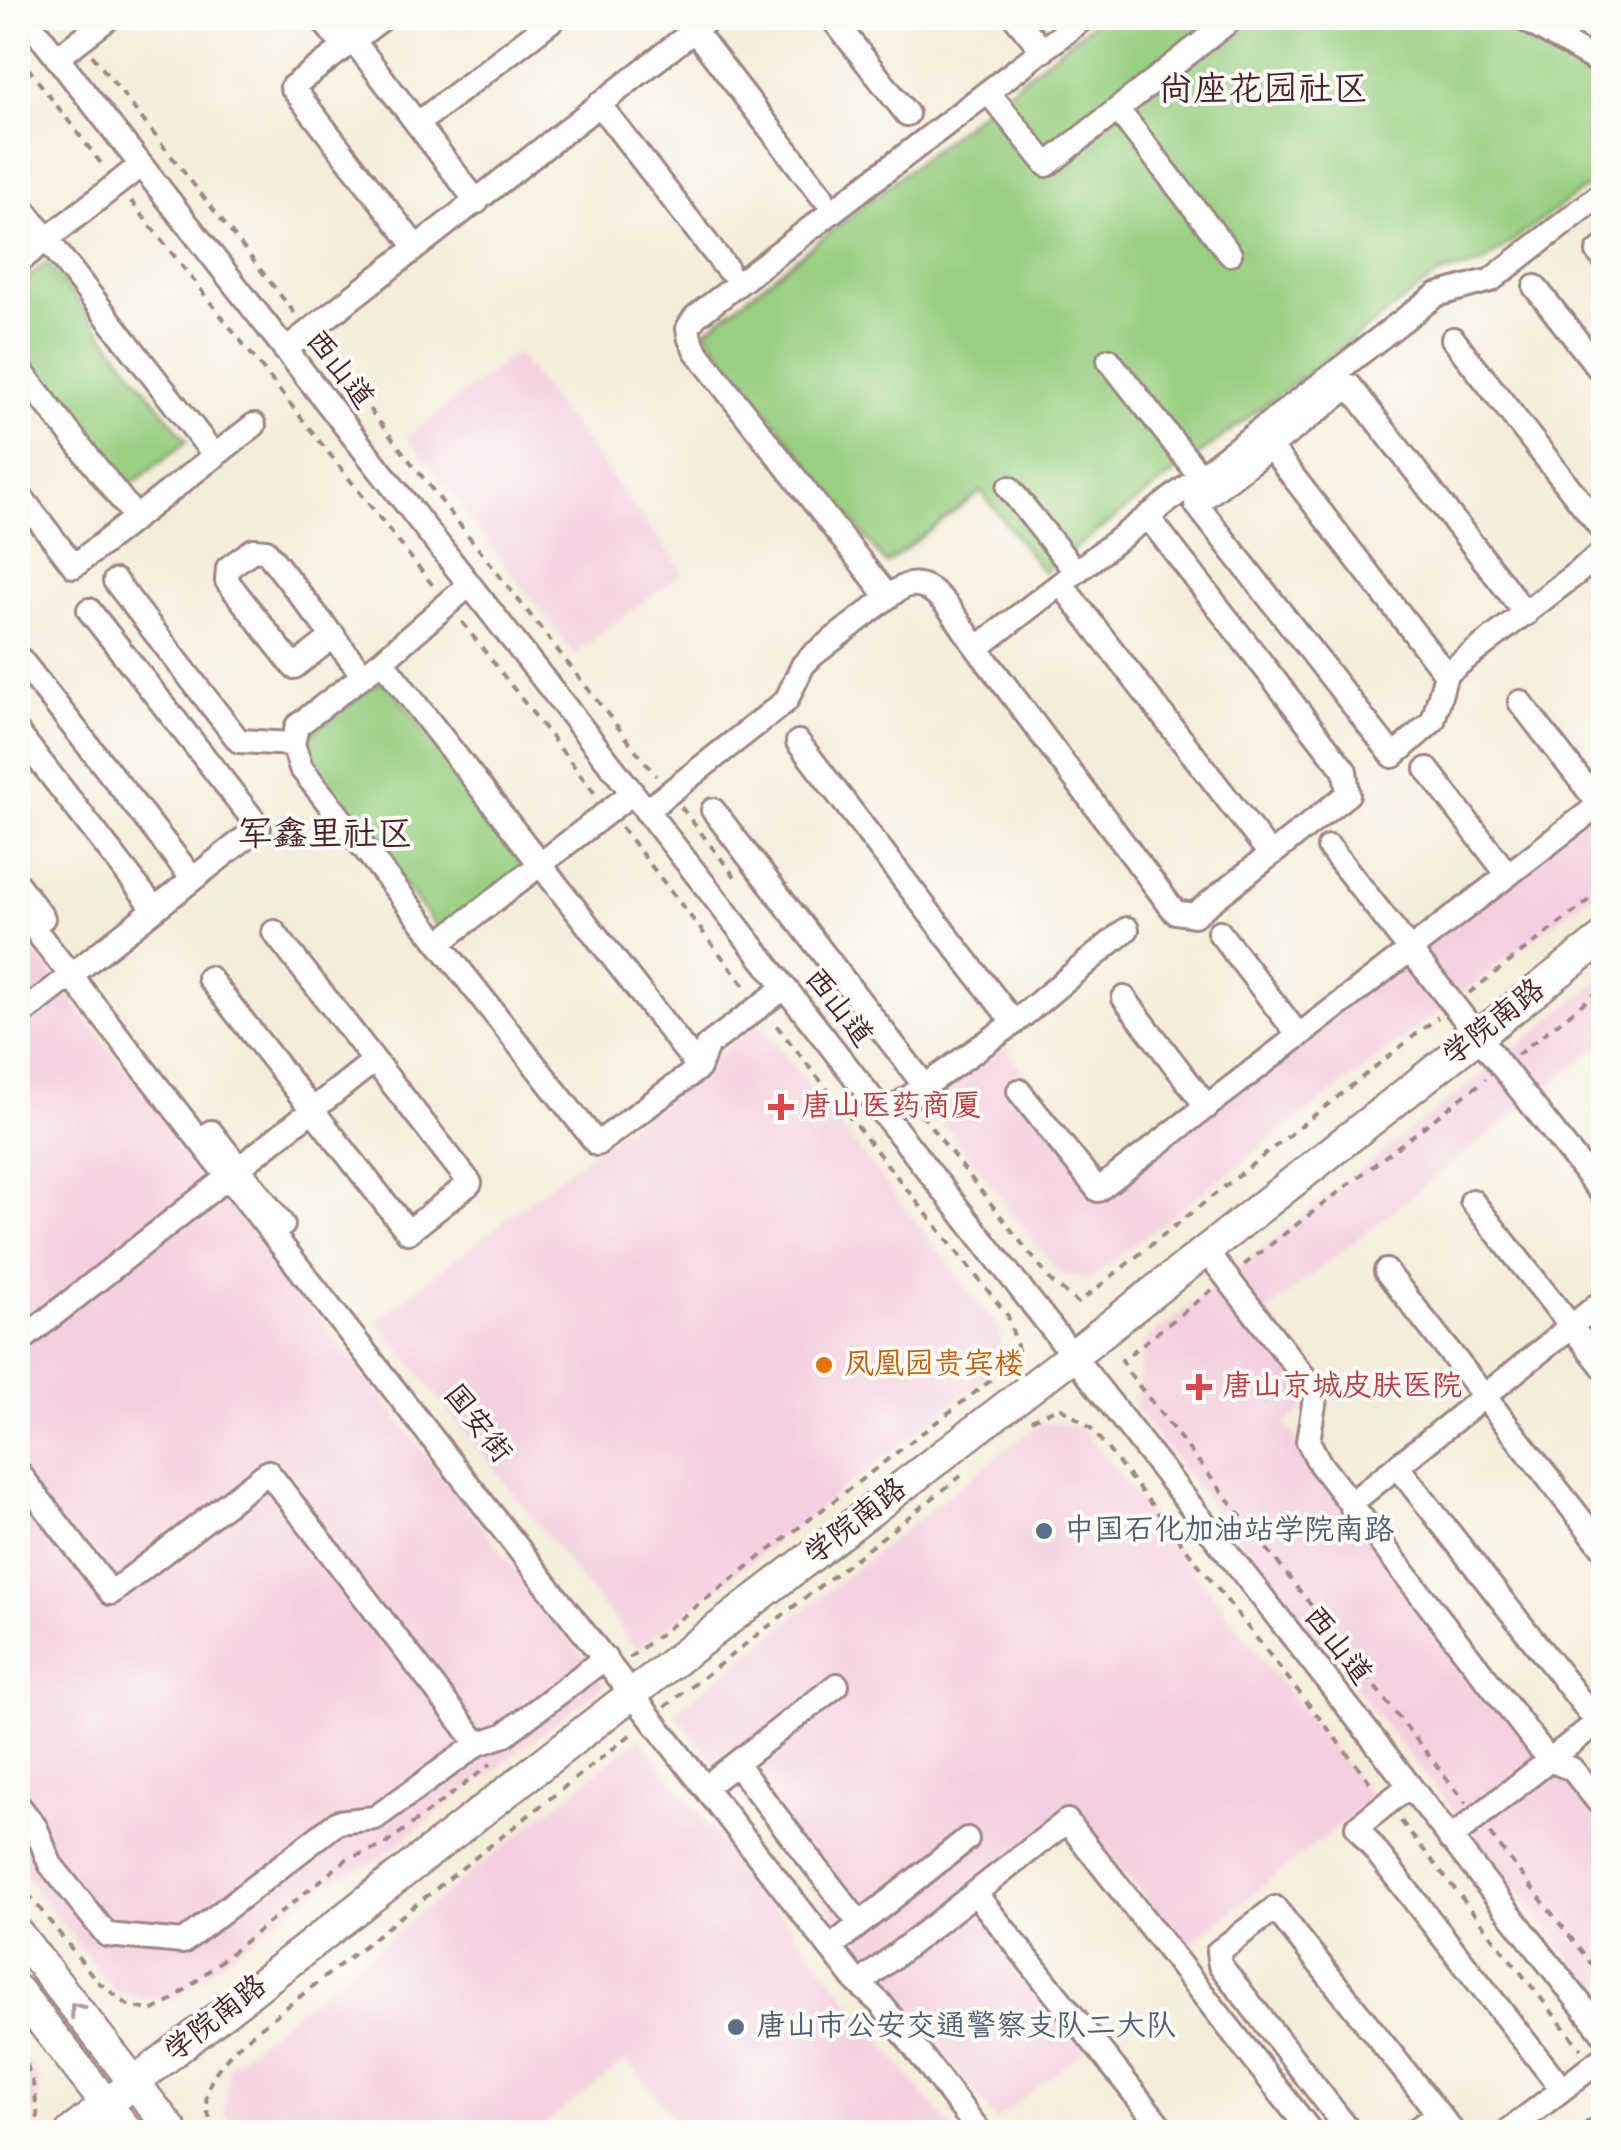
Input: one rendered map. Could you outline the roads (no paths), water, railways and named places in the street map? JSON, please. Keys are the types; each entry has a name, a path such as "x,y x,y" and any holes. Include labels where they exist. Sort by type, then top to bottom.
{"main road":[{"name":"学院南路","path":"71,2132 648,1701 1072,1356 1604,937"},
{"path":"18,1934 173,2132"},
{"path":"18,1991 128,2132"}],"street":[{"name":"西山道","path":"26,18 1604,2034"},
{"path":"57,58 109,18"},
{"path":"321,18 418,124 477,202"},
{"path":"383,18 292,87 416,248"},
{"path":"418,124 556,18"},
{"path":"832,18 907,114"},
{"path":"1016,18 1043,50"},
{"path":"888,597 696,351 688,328 695,317 1084,18"},
{"path":"989,93 1047,165 1233,18"},
{"path":"1522,18 1604,65"},
{"path":"286,350 702,24 822,196"},
{"path":"599,104 727,269"},
{"path":"1118,110 1230,254"},
{"path":"18,262 141,166"},
{"path":"977,648 1436,295 1491,280 1604,192"},
{"path":"18,202 216,456"},
{"path":"1604,247 1598,252 1604,260"},
{"path":"1535,287 1604,374"},
{"path":"1453,339 1604,532"},
{"path":"1109,360 1200,476"},
{"path":"18,367 136,518"},
{"path":"1526,614 1350,386 1196,504 1392,756 1433,721 1446,674 1526,614 1604,552"},
{"path":"18,494 74,566 254,425"},
{"path":"1271,448 1446,674"},
{"path":"1010,488 1068,578 1270,854"},
{"path":"439,942 609,812 669,792 786,701 803,665 813,654 911,584 936,594 1175,912 1194,915 1348,794 1345,771 1148,517"},
{"path":"334,636 294,667 227,580 228,568 253,550 266,551 334,636 372,668 540,864 699,1068"},
{"path":"116,581 239,741 293,744"},
{"path":"470,585 297,726 293,744 302,768 597,1144 699,1068 707,1046 784,988"},
{"path":"18,1018 260,827 89,610"},
{"path":"18,663 21,660 193,880"},
{"path":"1019,1091 1098,1190 1601,803 1520,702"},
{"path":"18,734 155,909"},
{"path":"798,742 1014,1023"},
{"path":"1427,769 1508,875"},
{"path":"713,810 916,1092"},
{"path":"1330,847 1604,1196"},
{"name":"国安街","path":"18,885 76,971 648,1701 856,1982 881,2004 980,2132"},
{"name":"国安街","path":"18,908 76,971"},
{"path":"884,1115 1014,1023 1127,929"},
{"path":"209,978 408,1232 470,1183 274,932"},
{"path":"1219,932 1298,1036"},
{"path":"1124,998 1207,1106"},
{"path":"18,1342 374,1060"},
{"name":"国安街","path":"233,1173 605,1658 726,1771 870,1976 881,2004"},
{"path":"1472,1201 1604,1368"},
{"path":"1206,1251 1316,1392 1308,1441 1320,1464 1549,1760 1572,1769 1604,1808"},
{"path":"1386,1271 1604,1550"},
{"path":"1350,1504 1604,1300"},
{"path":"1397,1466 1600,1719 1450,1839"},
{"path":"18,1472 112,1593 268,1472 478,1744"},
{"path":"18,1805 36,1828 50,1864 107,1936 183,1942 338,1822 374,1818 478,1744 504,1735 605,1658"},
{"path":"837,1686 726,1771 860,1924"},
{"path":"1409,1786 1357,1828 1562,2089"},
{"path":"870,1976 1067,1821 1311,2132"},
{"path":"841,1939 967,1839"},
{"path":"975,1893 1165,2132"},
{"path":"1350,2132 1220,1966 1218,1952 1276,1908 1453,2132"},
{"path":"1506,2132 1598,2061"},
{"path":"1413,2132 1438,2114"},
{"path":"1594,2132 1604,2126"}],"place":[{"name":"唐山医药商厦","path":"781,1107"},
{"name":"凤凰园贵宾楼","path":"824,1365"},
{"name":"唐山京城皮肤医院","path":"1199,1387"},
{"name":"中国石化加油站学院南路","path":"1044,1531"},
{"name":"唐山市公安交通警察支队二大队","path":"736,2027"}],"district":[{"name":"尚座花园社区","path":"1263,91"},
{"name":"军鑫里社区","path":"325,836"}]}
